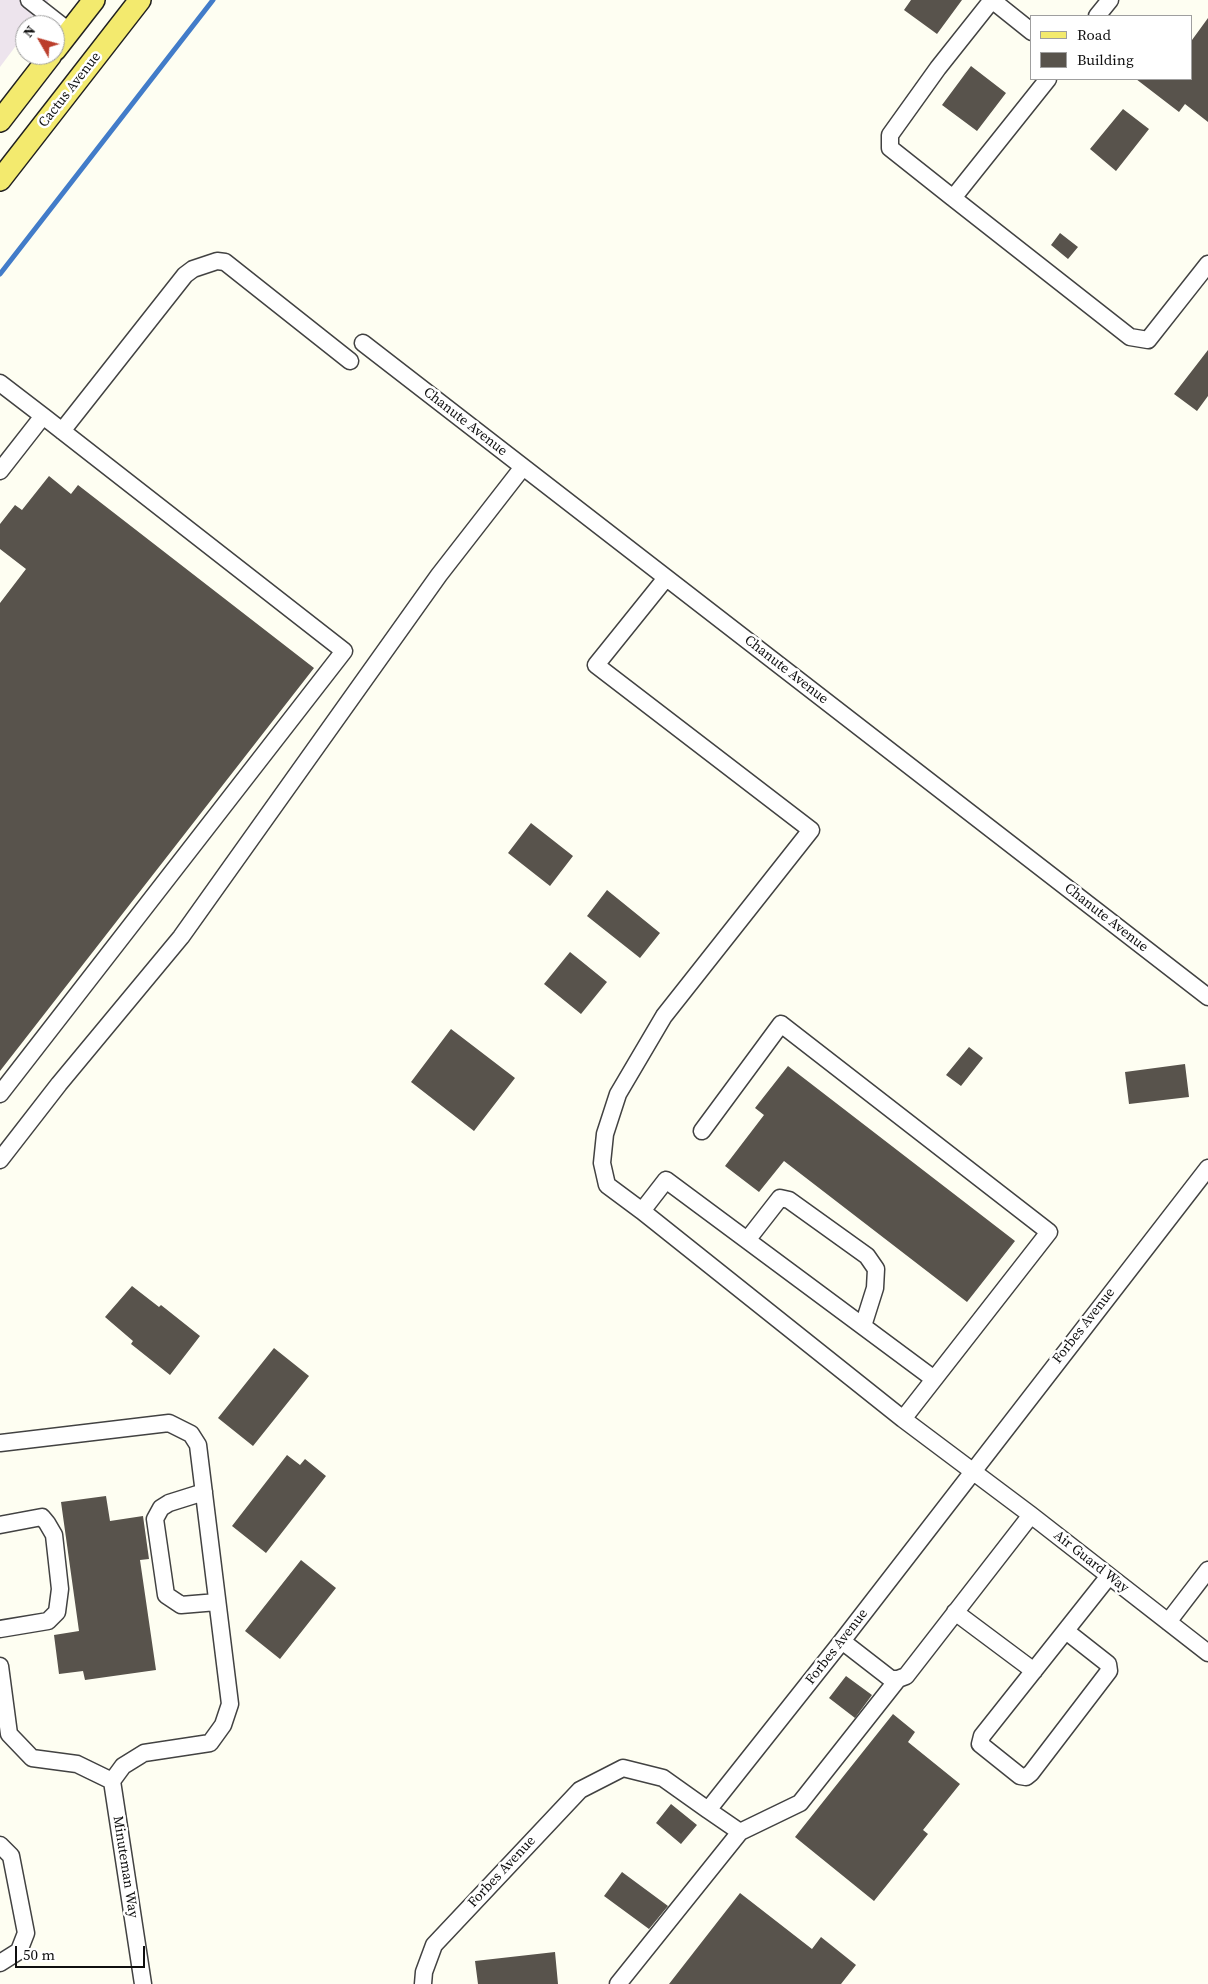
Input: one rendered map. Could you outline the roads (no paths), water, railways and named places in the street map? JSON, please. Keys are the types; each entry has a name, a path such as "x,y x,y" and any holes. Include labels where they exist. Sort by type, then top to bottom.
{"main road":[{"path":"65,38 94,0"},
{"name":"Cactus Avenue","path":"0,180 140,0"},
{"path":"0,121 43,65"}],"street":[{"path":"29,0 70,32"},
{"path":"1030,30 992,0 938,68 890,134 890,148 1130,337 1148,340 1208,264"},
{"path":"1098,15 1110,0"},
{"path":"953,198 1047,80"},
{"path":"62,431 185,275 193,269 217,261 225,262 350,361"},
{"name":"Chanute Avenue","path":"363,343 1208,997"},
{"path":"0,383 344,651 0,1094"},
{"path":"0,471 43,416"},
{"path":"0,1160 59,1084 181,937 439,575 523,467"},
{"name":"Air Guard Way","path":"666,578 596,665 811,830 664,1016 618,1094 605,1134 602,1163 607,1186 642,1210 903,1419 1208,1653"},
{"path":"702,1131 781,1024 1049,1232 903,1419"},
{"name":"Forbes Avenue","path":"424,1984 424,1972 434,1945 580,1790 623,1768 663,1778 708,1810 842,1641 1208,1168"},
{"path":"642,1210 666,1180 934,1379"},
{"path":"748,1240 780,1198 789,1200 867,1256 876,1269 875,1288 863,1326"},
{"path":"0,1443 169,1423 192,1434 198,1445 230,1704 223,1725 210,1743 144,1753 123,1766 112,1781 76,1764 32,1758 9,1734 2,1699 0,1666"},
{"path":"204,1492 169,1503 161,1508 155,1519 166,1595 181,1605 217,1602"},
{"path":"842,1641 891,1679 906,1676 1030,1515"},
{"path":"0,1525 42,1517 48,1523 54,1535 60,1589 57,1612 48,1621 0,1629"},
{"path":"1168,1622 1208,1570"},
{"path":"1066,1630 1108,1664 1109,1671 1026,1777 1020,1776 980,1744 982,1736 1034,1671 1066,1630 1109,1576"},
{"path":"955,1612 1034,1671"},
{"path":"618,1984 740,1832 800,1803 898,1679"},
{"name":"Minuteman Way","path":"112,1781 143,1984"},
{"path":"708,1810 740,1832"},
{"path":"0,1845 11,1856 26,1934 19,1951 0,1963"}],"waterway":[{"path":"0,274 213,0"}]}
